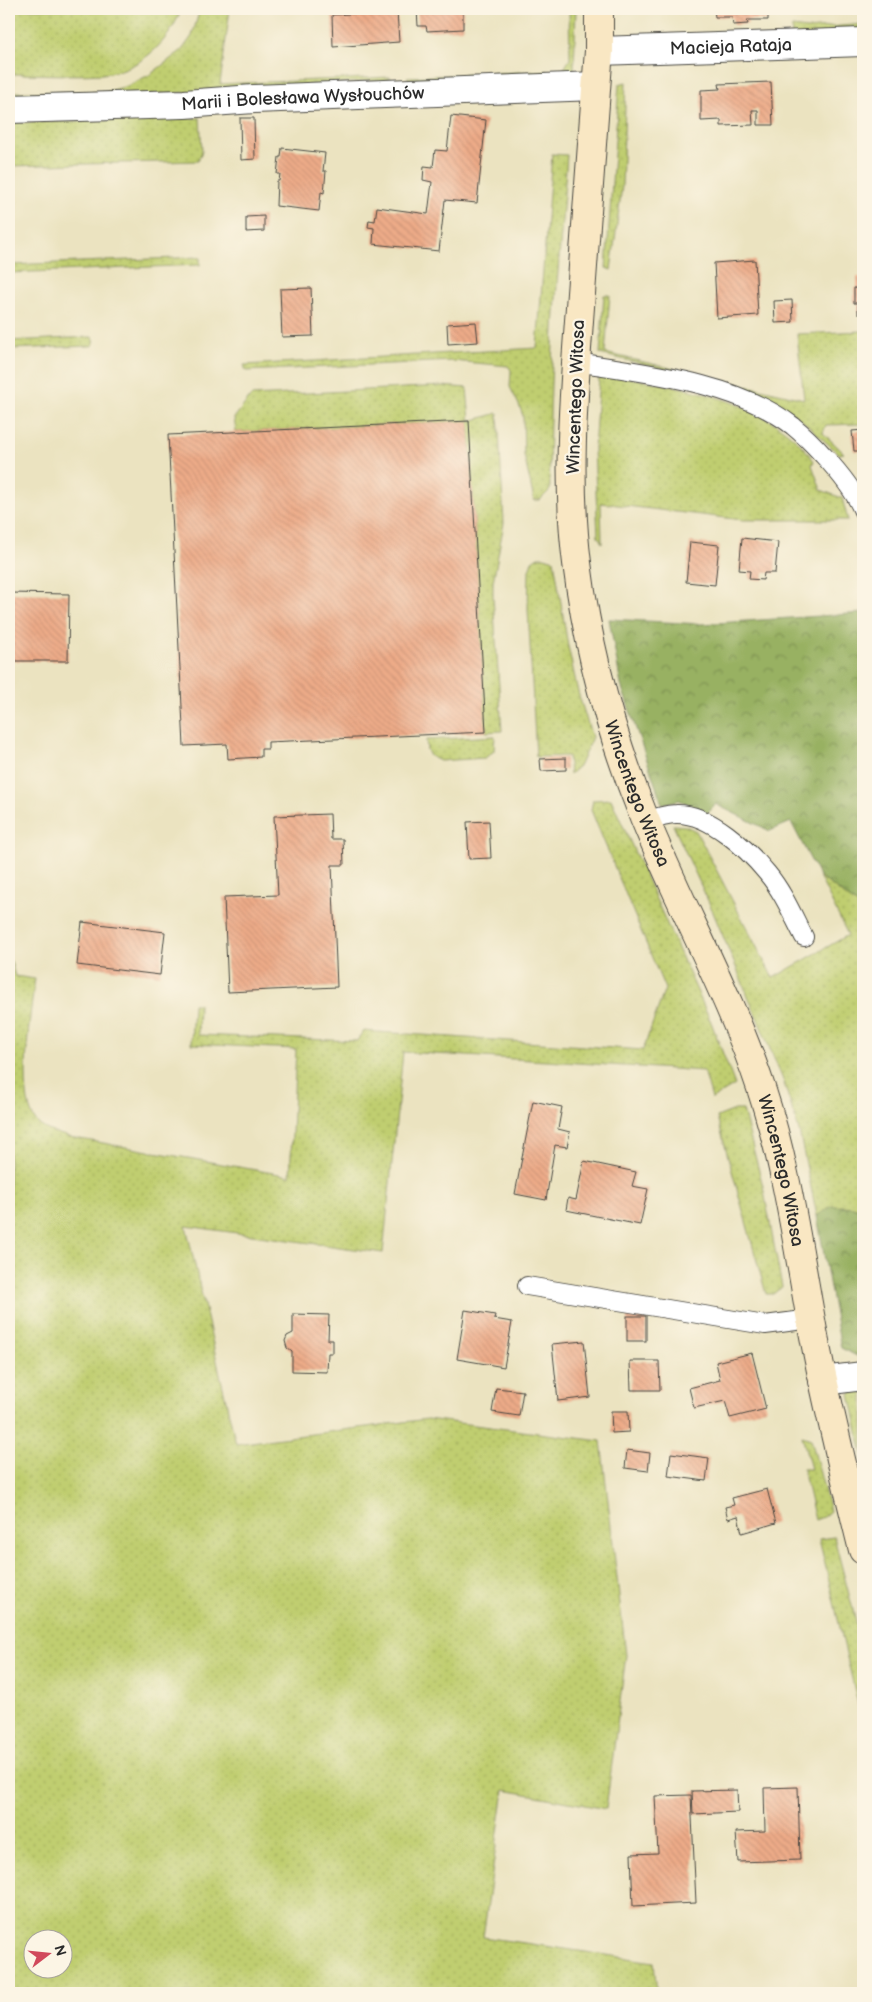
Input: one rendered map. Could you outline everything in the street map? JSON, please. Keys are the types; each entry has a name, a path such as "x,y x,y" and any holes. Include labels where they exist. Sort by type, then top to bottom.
{"street":[{"name":"Wincentego Witosa","path":"599,9 599,51 576,362 573,444 573,524 589,643 613,733 646,822 716,974 762,1090 785,1182 823,1382 863,1550"},
{"name":"Macieja Rataja","path":"599,51 863,42"},
{"name":"Marii i Bolesława Wysłouchów","path":"9,109 184,104 254,99 596,86"},
{"path":"823,1382 863,1376"}],"lane":[{"path":"576,362 641,372 720,390 776,415 793,426 828,460 847,482 863,511"},
{"path":"646,822 663,815 693,816 708,822 728,834 768,874 784,898 804,937"},
{"path":"527,1286 765,1325 811,1319"}],"green space":[{"path":"9,9 181,9 176,21 161,44 140,61 115,72 67,75 9,74"},
{"path":"200,9 230,9 220,84 391,77 389,80 9,103 9,92 105,92 127,86 151,74 182,50 192,36"},
{"path":"569,9 576,9 574,70 569,74 409,80 407,77 563,70 570,59"},
{"path":"863,24 863,37 791,39 792,27 807,29"},
{"path":"626,82 622,186 611,270 606,268 619,84"},
{"path":"200,118 202,151 198,161 9,166 9,123"},
{"path":"552,154 567,155 552,364 550,490 540,500 534,500 524,455 523,416 510,387 511,370 508,366 453,361 246,371 244,365 537,348"},
{"path":"200,257 200,265 9,273 9,265"},
{"path":"604,295 610,295 605,353 804,399 797,334 863,331 863,424 826,425 823,433 844,453 839,454 804,422 779,403 752,390 600,354"},
{"path":"91,337 94,344 91,346 9,349 9,341"},
{"path":"610,375 665,384 722,399 749,409 774,423 796,440 814,461 812,465 821,490 842,498 848,520 743,520 601,503 602,543 598,536 594,449 599,378"},
{"path":"442,386 467,388 470,421 498,413 504,523 493,582 493,596 502,731 486,732 469,421 236,432 234,418 251,396"},
{"path":"538,557 554,560 568,646 578,692 592,737 580,765 570,774 568,756 536,757 528,609 529,570 532,561"},
{"path":"863,613 863,909 819,876 791,822 770,831 715,804 708,813 679,800 662,804 621,685 609,619 702,624"},
{"path":"495,736 494,751 485,758 440,761 430,756 427,750 426,740"},
{"path":"611,799 711,1022 735,1085 712,1099 704,1071 403,1052 383,1253 186,1226 236,1444 427,1419 601,1441 626,1655 606,1809 504,1790 483,1937 654,1962 657,1993 9,1993 9,961 11,961 15,976 35,979 26,1073 30,1108 38,1124 50,1131 69,1137 290,1176 296,1049 191,1044 193,1004 199,1004 198,1035 357,1041 363,1031 643,1050 665,989 591,810 593,800"},
{"path":"673,825 686,826 696,831 773,978 848,935 819,876 863,909 863,1211 839,1206 817,1216 799,1131 783,1080 710,905"},
{"path":"735,1110 743,1110 763,1186 782,1287 773,1294 766,1294 717,1117"},
{"path":"832,1206 853,1207 863,1211 863,1359 841,1348 817,1216"},
{"path":"863,1388 863,1455 850,1394 855,1390"},
{"path":"802,1436 811,1439 830,1511 823,1517 815,1520 803,1469 811,1469"},
{"path":"834,1537 863,1648 863,1715 861,1717 819,1539"}],"building":[{"path":"417,9 463,9 463,29 427,31 426,26 418,26"},
{"path":"714,9 768,9 768,20 747,20 748,24 733,25 732,17 715,17"},
{"path":"397,11 399,42 333,47 332,15"},
{"path":"771,82 773,125 758,125 758,110 752,110 753,125 721,126 721,120 701,121 701,90 720,89 719,84"},
{"path":"451,116 486,120 477,203 445,200 439,251 373,244 374,228 368,227 369,220 375,221 377,207 428,214 432,182 423,180 424,166 433,167 435,150 447,151"},
{"path":"240,118 254,118 255,159 241,160"},
{"path":"282,148 325,153 323,171 326,171 324,193 321,192 319,211 276,206 277,181 279,181 280,174 277,174"},
{"path":"264,216 264,231 246,232 246,217"},
{"path":"755,260 758,315 717,318 714,263"},
{"path":"857,277 863,277 863,314 858,314 858,303 854,303 854,288 857,288"},
{"path":"311,288 313,336 282,337 280,289"},
{"path":"792,300 793,322 775,323 774,301"},
{"path":"476,322 478,342 448,344 447,324"},
{"path":"469,421 486,732 268,742 268,749 261,749 261,757 228,759 227,744 184,746 168,435"},
{"path":"863,430 863,451 854,451 852,431"},
{"path":"742,538 778,542 775,573 764,573 763,580 749,579 750,571 739,570"},
{"path":"690,542 719,545 715,585 686,582"},
{"path":"9,593 69,594 68,661 9,661"},
{"path":"566,758 566,770 541,771 540,759"},
{"path":"330,814 331,839 343,839 344,865 332,865 337,987 228,992 224,897 278,895 274,816"},
{"path":"489,821 491,858 469,859 467,822"},
{"path":"82,922 165,932 160,975 77,965"},
{"path":"533,1101 562,1107 558,1129 570,1132 567,1147 555,1145 546,1200 515,1194"},
{"path":"584,1161 636,1172 632,1186 648,1189 640,1225 566,1210 568,1198 576,1200"},
{"path":"465,1310 495,1315 494,1319 512,1322 504,1367 457,1359"},
{"path":"293,1314 329,1315 328,1340 333,1340 333,1353 328,1353 327,1372 292,1371 292,1352 287,1348 285,1341 287,1336 293,1333"},
{"path":"627,1316 646,1316 646,1341 627,1341"},
{"path":"584,1341 590,1397 558,1401 552,1344"},
{"path":"752,1353 766,1409 730,1418 725,1401 694,1408 689,1388 720,1380 716,1362"},
{"path":"630,1361 659,1361 660,1390 631,1390"},
{"path":"496,1388 523,1391 519,1416 492,1412"},
{"path":"611,1411 628,1411 629,1432 612,1433"},
{"path":"627,1450 650,1453 648,1471 625,1468"},
{"path":"671,1453 709,1458 706,1481 668,1476"},
{"path":"767,1489 776,1523 742,1533 738,1516 728,1519 725,1507 734,1505 732,1498"},
{"path":"798,1787 800,1860 738,1862 736,1832 765,1831 764,1788"},
{"path":"737,1790 738,1812 693,1814 692,1791"},
{"path":"691,1795 696,1903 633,1906 631,1854 658,1853 655,1796"}]}
